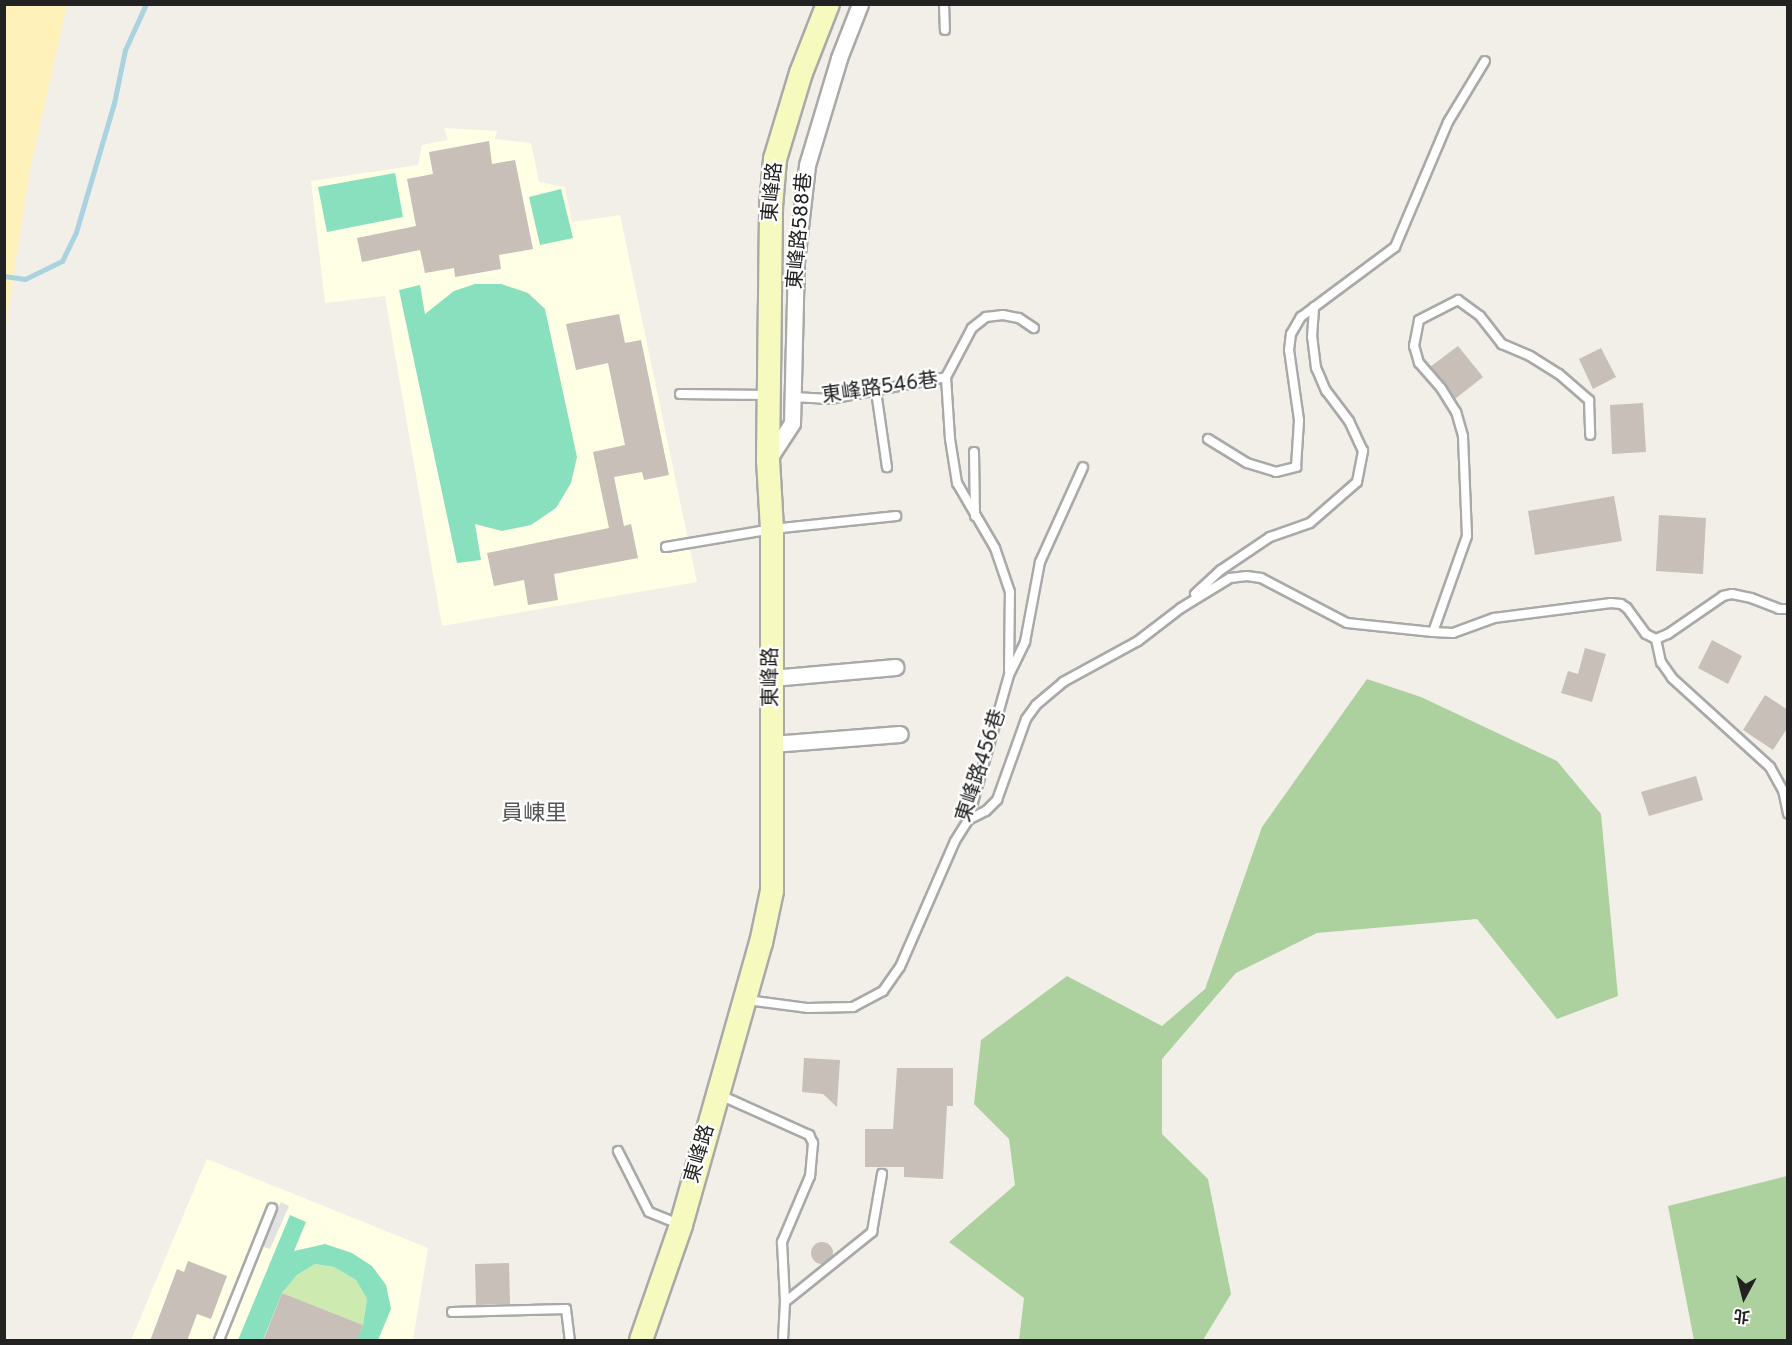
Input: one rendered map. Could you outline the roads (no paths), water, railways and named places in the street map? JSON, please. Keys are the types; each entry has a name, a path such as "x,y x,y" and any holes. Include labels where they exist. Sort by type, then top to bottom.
{"main road":[{"name":"東峰路","path":"641,1341 681,1225 745,1000 772,891 772,529 768,460 771,207 775,159 801,73 828,4"}],"street":[{"name":"東峰路588巷","path":"768,460 792,423 796,262 807,165 839,58 860,4"},
{"path":"772,678 896,667"},
{"path":"772,744 900,734"}],"lane":[{"path":"944,4 945,30"},
{"path":"1208,439 1247,463 1276,472 1296,467 1299,420 1289,350 1291,334 1301,317 1395,247 1449,122 1485,61"},
{"path":"1433,632 1467,536 1463,436 1456,412 1441,388 1419,363 1414,346 1419,320 1458,300 1480,316 1502,344 1530,356 1559,374 1589,400 1590,435"},
{"path":"968,820 986,811 997,800 1026,719 1036,705 1062,682 1138,641 1181,608 1221,570 1270,537 1310,523 1357,482 1363,452 1349,421 1326,391 1316,368 1312,337 1314,307"},
{"path":"946,377 972,328 986,317 1003,315 1018,318 1034,328"},
{"name":"東峰路546巷","path":"793,397 830,399 946,377 950,439 957,483 994,548 1011,592 1009,675"},
{"path":"876,391 887,467"},
{"path":"680,394 769,395"},
{"path":"974,452 975,518"},
{"name":"東峰路456巷","path":"745,1000 808,1008 853,1007 883,991 900,968 955,841 968,820 1009,675 1025,642 1040,562 1083,467"},
{"path":"666,547 772,529 896,516"},
{"path":"1181,608 1230,578 1247,576 1278,585 1347,623 1433,632 1453,633 1494,618 1611,603 1621,604 1627,608 1646,634 1656,639 1668,634 1723,596 1732,594 1750,597 1779,609 1788,609"},
{"path":"1656,639 1656,649 1661,662 1672,678 1770,767 1783,790 1788,813"},
{"path":"718,1094 809,1135 813,1143 810,1176 782,1242 785,1302 783,1341"},
{"path":"618,1152 649,1212 681,1225"},
{"path":"785,1302 872,1232 882,1174"},
{"path":"219,1341 272,1208"},
{"path":"452,1312 566,1309 570,1341"}],"waterway":[{"path":"4,276 25,279 62,261 76,232 114,103 125,50 146,4"}],"district":[{"name":"員崠里","path":"534,815"}]}
